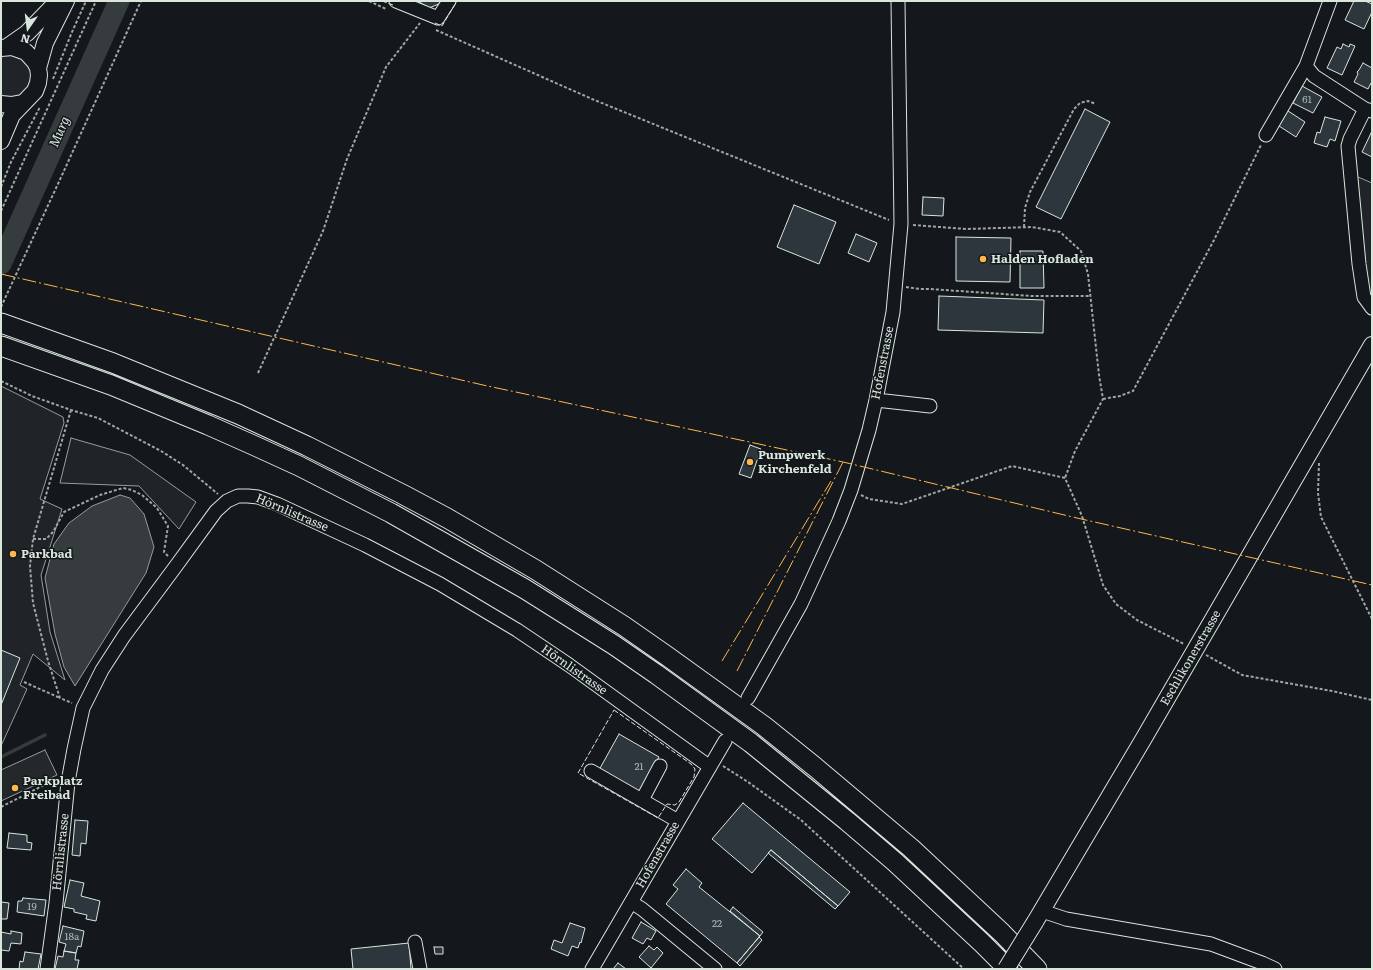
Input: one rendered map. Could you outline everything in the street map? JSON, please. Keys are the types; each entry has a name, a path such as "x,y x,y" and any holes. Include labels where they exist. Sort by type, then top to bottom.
{"highway":[{"path":"1,323 140,374 265,427 402,494 447,518 536,570 624,626 717,691 804,758 911,848 964,897 1037,969"},
{"path":"1,346 152,402 266,451 391,513 525,589 638,662 751,743 842,816 895,862 966,927 1007,969"}],"main road":[{"path":"4,47 27,33 58,1"},
{"path":"38,68 45,43 66,1"},
{"path":"1,140 10,119 22,103 29,98 36,89 39,80 38,68 34,59 26,52 16,48 4,47"},
{"path":"1,104 11,105 22,103"},
{"name":"Eschlikonerstrasse","path":"1007,969 1196,649 1372,345"}],"street":[{"path":"393,6 438,18 449,1"},
{"name":"Hofenstrasse","path":"748,698 801,604 827,550 851,490 869,430 876,400 893,312 901,224 898,1"},
{"path":"1266,135 1306,66 1330,1"},
{"path":"1306,66 1314,76 1369,110 1350,139 1348,146 1358,264 1364,297 1372,308"},
{"path":"876,400 930,406"},
{"name":"Hörnlistrasse","path":"47,969 56,903 68,782 83,708 102,670 124,636 216,511 227,501 238,496 258,497 278,504 365,545 440,584 517,630 712,763"},
{"name":"Hofenstrasse","path":"592,969 725,741"},
{"path":"642,800 660,766"},
{"path":"591,770 678,820"},
{"path":"631,902 642,909 715,969"},
{"path":"1038,916 1066,919 1211,944 1275,969"},
{"path":"415,942 420,969"}],"path":[{"path":"1,211 96,1"},
{"path":"1,307 141,1"},
{"path":"368,1 393,6"},
{"path":"258,373 323,231 347,159 386,67 420,23"},
{"path":"434,30 592,99 901,224 966,230 1032,227 1060,232 1081,251 1088,274 1103,399 1075,451 1065,478 1082,516 1103,585 1116,604 1137,620 1196,649 1242,675 1332,691 1372,700"},
{"path":"1024,227 1025,208 1030,192 1074,109 1080,103 1088,101 1096,104"},
{"path":"1103,399 1120,396 1133,391 1214,240 1266,135"},
{"path":"895,287 1032,296 1090,296"},
{"path":"1,380 32,396 98,418 161,451 183,465 227,501"},
{"path":"60,698 48,661 33,603 30,566 33,539 71,410"},
{"path":"1316,442 1320,467 1318,493 1321,517 1372,619"},
{"path":"851,490 869,499 902,504 1012,466 1065,478"},
{"path":"33,539 46,539 53,532 64,512 100,495 123,488 132,490 142,495 157,508 168,526 164,552 176,566"},
{"path":"24,682 83,708"},
{"path":"712,763 748,782 801,820 964,969"},
{"path":"1,807 50,782 68,782"}],"shaded area":[{"path":"1,54 20,55 32,68 32,83 17,98 1,97"},
{"path":"1351,174 1372,183 1372,308"},
{"name":"Parkbad","path":"1,386 63,417 64,423 40,499 62,509 41,575 50,632 65,680 33,654 20,685 27,689 1,746"},
{"path":"71,438 130,455 196,502 179,529 139,486 60,483"},
{"path":"120,495 130,498 144,514 154,547 146,573 75,686 64,667 55,634 45,578 54,544 69,523 92,506"},
{"name":"Parkplatz Freibad","path":"45,750 57,775 1,801 1,770"}],"building":[{"path":"418,1 446,1 429,8"},
{"path":"1354,1 1365,1 1372,4 1372,12 1364,29 1345,20"},
{"path":"1343,44 1349,47 1350,44 1355,46 1342,75 1327,68 1337,47 1341,49"},
{"path":"1363,63 1372,68 1372,84 1371,83 1368,89 1354,82 1358,74 1357,72"},
{"path":"1302,86 1322,97 1313,113 1293,103"},
{"path":"1085,109 1110,122 1061,219 1036,207"},
{"path":"1285,109 1305,122 1296,137 1276,124"},
{"path":"1325,117 1341,121 1335,141 1330,139 1327,147 1314,143 1317,132 1320,133"},
{"path":"1372,131 1372,157 1362,152"},
{"path":"923,197 944,198 943,216 922,215"},
{"path":"794,205 836,222 819,264 777,247"},
{"path":"856,234 877,243 869,262 848,253"},
{"name":"Halden Hofladen","path":"956,237 1011,238 1010,282 956,281"},
{"path":"1020,251 1043,251 1044,288 1020,288"},
{"path":"939,296 1044,300 1043,333 938,330"},
{"name":"Pumpwerk Kirchenfeld","path":"750,445 761,449 751,478 739,474"},
{"path":"1,650 20,658 1,705"},
{"path":"619,734 659,757 639,793 599,770"},
{"path":"743,803 850,892 838,906 771,850 752,873 712,839"},
{"path":"75,820 88,821 86,844 81,843 80,856 72,855"},
{"path":"9,833 27,835 27,842 32,843 31,850 7,848"},
{"path":"771,850 838,906 835,909 768,853"},
{"path":"686,869 702,883 699,887 760,936 737,963 666,904 678,889 673,885"},
{"path":"70,880 84,883 81,896 100,901 96,921 86,919 87,915 74,912 74,909 64,907"},
{"path":"23,898 46,900 44,916 17,912 18,901 22,901"},
{"path":"1,902 9,903 7,919 1,919"},
{"path":"733,907 763,932 760,936 730,911"},
{"path":"641,922 656,931 651,940 647,938 643,944 632,938"},
{"path":"570,923 585,928 578,948 572,946 568,956 551,949 554,940 562,943"},
{"path":"63,926 84,931 81,947 78,946 76,953 64,951 66,944 59,942"},
{"path":"11,931 22,933 21,944 11,943 9,951 1,950 1,932 11,934"},
{"path":"759,937 762,940 740,966 737,963"},
{"path":"409,943 411,969 353,969 351,949"},
{"path":"649,946 654,950 657,947 663,953 651,968 639,957"},
{"path":"434,947 443,947 443,954 435,954"},
{"path":"64,951 76,953 75,960 79,960 77,969 55,969 58,956 63,957"},
{"path":"25,952 41,954 38,969 19,969 20,961 23,962"},
{"path":"618,963 626,969 613,969"}],"waterway":[{"name":"Murg","path":"1,264 119,1"},
{"path":"1,757 45,735"}],"fence":[{"path":"382,1 393,5"},
{"path":"435,23 442,26 457,1"},
{"path":"614,710 691,764 695,769 694,777 679,802 675,805 667,804 658,818 578,773 614,710"}],"power":[{"path":"1,274 483,385 843,462 1077,518 1372,585"},
{"path":"737,671 843,462"},
{"path":"722,661 831,481"}],"place":[{"name":"Halden Hofladen","path":"983,259"},
{"name":"Pumpwerk Kirchenfeld","path":"750,462"},
{"name":"Parkbad","path":"13,554"},
{"name":"Parkplatz Freibad","path":"15,788"}]}
